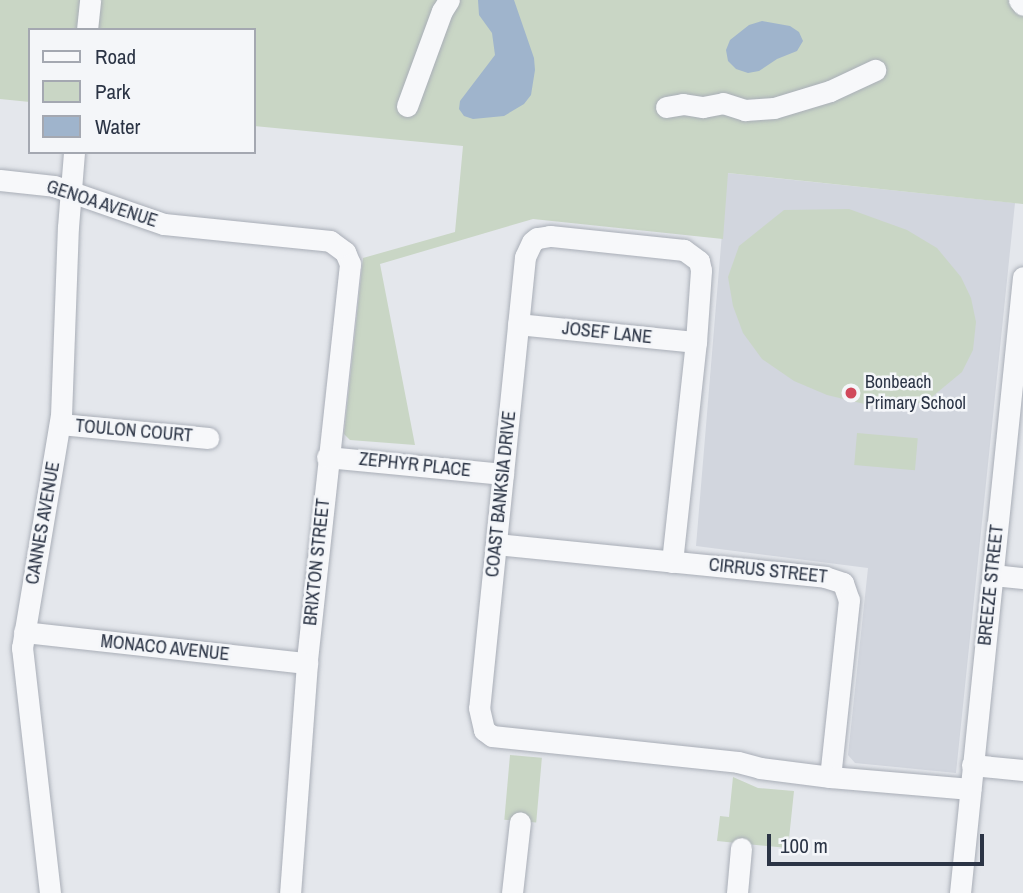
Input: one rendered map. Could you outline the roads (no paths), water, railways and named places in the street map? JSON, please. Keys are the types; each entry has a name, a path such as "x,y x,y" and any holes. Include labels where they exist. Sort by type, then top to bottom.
{"street":[{"path":"87,28 90,0"},
{"path":"407,106 449,0"},
{"path":"1019,0 1023,5"},
{"path":"666,107 684,104 703,107 723,103 745,110 774,108 830,92 875,70"},
{"name":"CANNES AVENUE","path":"50,893 23,669 23,632 60,424 74,154"},
{"name":"GENOA AVENUE","path":"0,180 54,186 164,224 330,241"},
{"name":"COAST BANKSIA DRIVE","path":"671,562 696,342 701,270 695,256 684,250 563,237 537,238 528,248 479,708 479,719 488,734 738,762 760,768 970,789"},
{"name":"BRIXTON STREET","path":"290,893 307,663 327,457 350,264 345,252 330,241"},
{"name":"BREEZE STREET","path":"960,893 993,575 1017,386 1023,277"},
{"name":"JOSEF LANE","path":"519,324 696,342"},
{"name":"TOULON COURT","path":"60,424 208,438"},
{"name":"ZEPHYR PLACE","path":"327,457 503,474"},
{"name":"CIRRUS STREET","path":"496,544 825,577 843,583 849,600 831,776"},
{"path":"993,575 1023,578"},
{"name":"MONACO AVENUE","path":"23,632 307,663"},
{"path":"972,765 1023,770"},
{"path":"512,893 520,822"},
{"path":"737,893 741,848"}],"water":[{"path":"478,0 514,0 534,58 535,70 531,95 524,104 504,116 473,119 464,116 459,109 460,101 495,55 492,33 479,15"},
{"path":"762,21 790,26 799,32 803,41 797,51 777,59 759,71 748,73 736,69 728,61 726,50 730,40 749,25"}],"place":[{"name":"Bonbeach Primary School","path":"851,393"}]}
